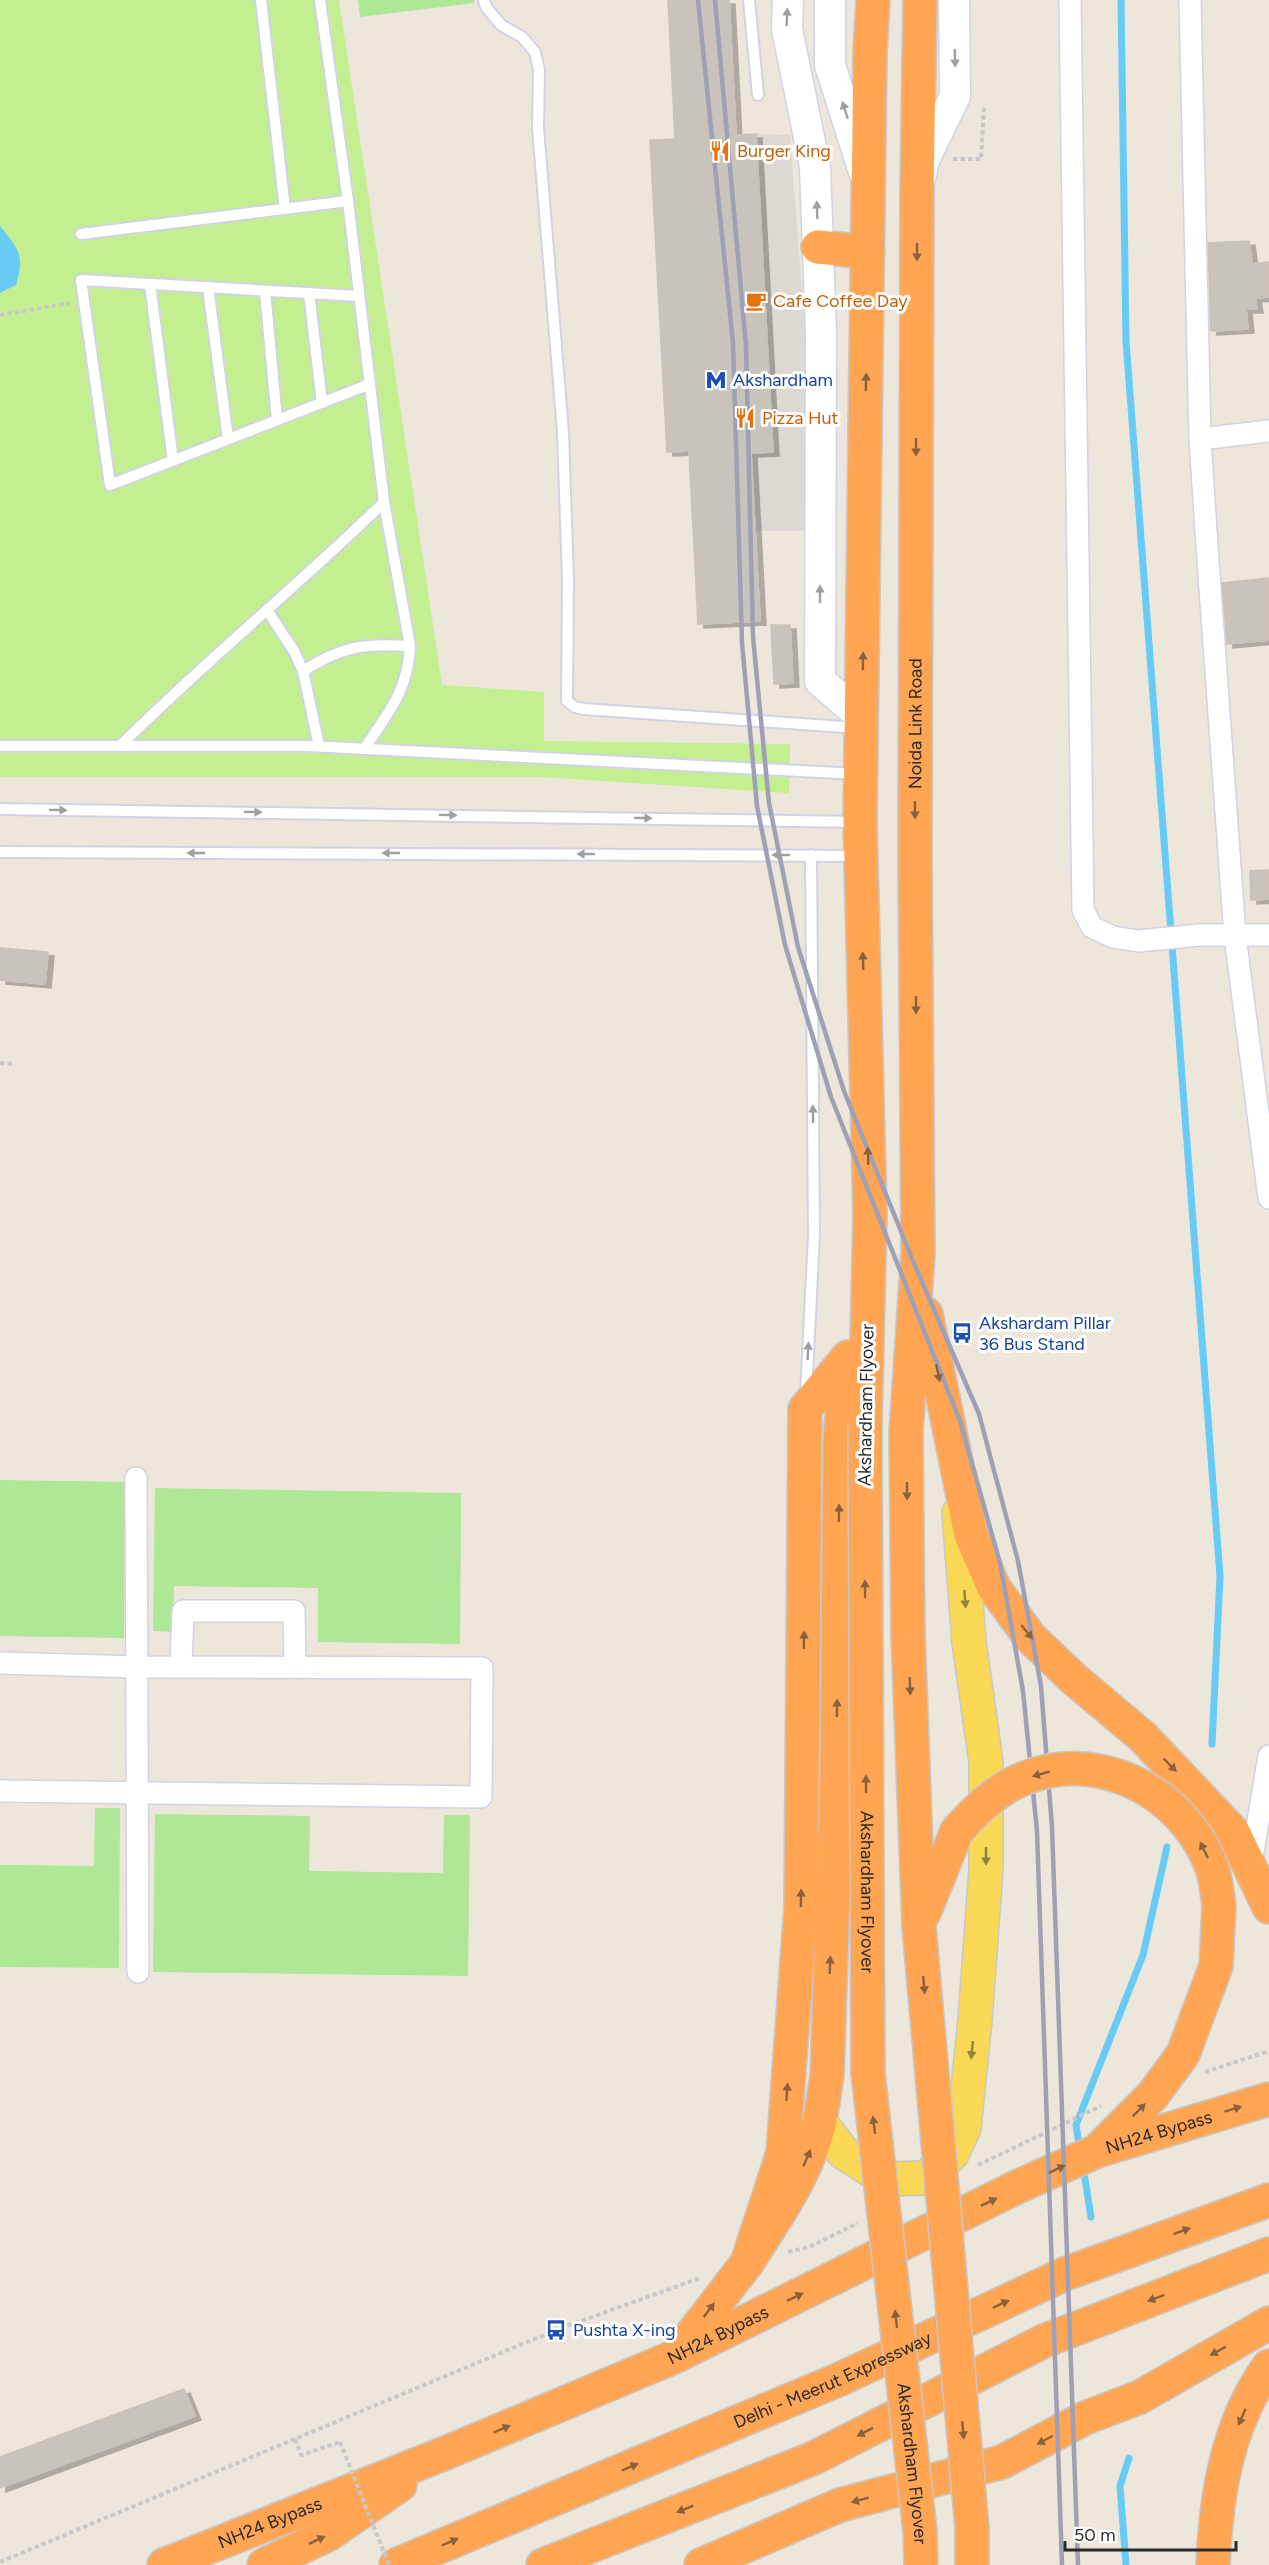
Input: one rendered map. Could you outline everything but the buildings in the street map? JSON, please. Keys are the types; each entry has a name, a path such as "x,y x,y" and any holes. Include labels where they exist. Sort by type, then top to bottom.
{"highway":[{"path":"674,2357 747,2263 786,2203 811,2152 827,2076 837,1773 840,1438 848,1357 870,1215 860,822 870,53 873,0"},
{"name":"Noida Link Road","path":"918,1253 915,865 917,194 920,0"},
{"path":"818,247 868,252"},
{"name":"Akshardham Flyover","path":"870,1215 865,1424 868,2073 920,2530 921,2565"},
{"path":"918,1253 906,1433 908,1635 919,1926 972,2528 972,2565"},
{"path":"918,1253 926,1318 971,1535 994,1588 1030,1636 1074,1679 1143,1737 1198,1792 1233,1832 1259,1872 1269,1907"},
{"path":"747,2263 783,2153 801,1907 805,1409 848,1357"},
{"path":"919,1926 957,1832 984,1802 1017,1781 1056,1770 1095,1770 1134,1781 1167,1802 1194,1831 1212,1867 1219,1906 1216,1966 1183,2054 1153,2095 1097,2151"},
{"name":"NH24 Bypass","path":"164,2565 448,2452 674,2357 1017,2187 1097,2151 1269,2099"},
{"name":"Delhi - Meerut Expressway","path":"396,2565 838,2380 1065,2274 1269,2200"},
{"path":"543,2565 814,2458 1044,2341 1269,2254"},
{"path":"701,2565 840,2505 1002,2462 1085,2418 1140,2397 1269,2323"},
{"path":"1214,2561 1216,2506 1226,2460 1242,2415 1269,2366"},
{"path":"264,2565 329,2534 448,2452"}],"main road":[{"path":"819,2121 843,2152 885,2179 926,2178 952,2154 964,2128 975,2020 986,1869 986,1762 969,1642 955,1457"}],"street":[{"path":"788,0 787,29 815,167 821,333 820,681 862,722"},
{"path":"830,0 830,65 869,186"},
{"path":"917,194 924,160 955,96 954,0"},
{"path":"1070,0 1083,910 1092,927 1113,937 1138,941 1200,935 1269,935"},
{"path":"1190,0 1200,439 1235,936 1269,1197"},
{"path":"1200,439 1269,431"},
{"path":"136,1478 138,1972"},
{"path":"181,1665 183,1611 294,1611 295,1667"},
{"path":"0,1663 137,1667 181,1665 482,1668 482,1797 0,1791"},
{"path":"1259,1872 1269,1756"}],"lane":[{"path":"261,0 285,209"},
{"path":"320,0 348,201 384,502 410,646 404,686 364,749"},
{"path":"484,0 486,7 501,25 522,37 535,52 539,70 538,128 563,432 568,581 567,701 584,710 862,722"},
{"path":"749,0 758,95"},
{"path":"81,234 348,201"},
{"path":"359,296 81,280 110,485 370,384"},
{"path":"150,284 173,461"},
{"path":"208,288 228,439"},
{"path":"265,291 278,420"},
{"path":"309,293 322,403"},
{"path":"120,746 213,656 334,551 384,502"},
{"path":"267,610 294,651 303,671 320,746"},
{"path":"303,671 329,654 356,647 377,644 410,646"},
{"path":"0,746 320,746 861,774"},
{"path":"0,809 860,822"},
{"path":"0,852 860,856"},
{"path":"805,1409 814,1235 811,855"}],"path":[{"path":"981,159 984,106"},
{"path":"0,315 84,300"},
{"path":"0,1064 15,1065"},
{"path":"1070,2120 1089,2111"},
{"path":"747,2263 809,2247"},
{"path":"0,2562 556,2330 707,2276"},
{"path":"295,2439 301,2456 340,2442 389,2565"}],"green space":[{"path":"0,0 339,0 442,685 544,692 544,741 790,744 789,793 541,777 0,777"},
{"path":"358,0 474,0 474,3 360,17"},
{"path":"0,1480 125,1482 124,1638 0,1636"},
{"path":"155,1488 461,1493 460,1644 318,1642 318,1588 174,1586 173,1632 153,1631"},
{"path":"95,1808 120,1808 119,1968 0,1967 0,1865 94,1866"},
{"path":"155,1814 310,1816 309,1871 443,1873 444,1815 470,1815 468,1976 153,1972"}],"shaded area":[{"path":"756,134 790,135 807,359 806,531 755,531 751,453 773,452"}],"water":[{"path":"0,226 16,247 20,267 16,285 0,293"}],"waterway":[{"path":"1121,0 1126,341 1220,1576 1212,1744"},
{"path":"1080,2150 1076,2125 1143,1955 1167,1847"},
{"path":"1083,2167 1091,2217"},
{"path":"1126,2565 1120,2486 1129,2458"}],"railway":[{"path":"698,0 733,343 742,643 757,806 785,945 831,1097 960,1421 1000,1563 1023,1691 1037,1831 1062,2565"},
{"path":"715,0 746,346 753,637 769,803 798,947 844,1091 913,1261 979,1414 1018,1561 1041,1686 1052,1827 1078,2565"}],"place":[{"name":"Burger King","path":"720,151"},
{"name":"Cafe Coffee Day","path":"756,301"},
{"name":"Akshardham","path":"716,380"},
{"name":"Pizza Hut","path":"745,418"},
{"name":"Akshardam Pillar 36 Bus Stand","path":"962,1333"},
{"name":"Pushta X-ing","path":"556,2330"}]}
